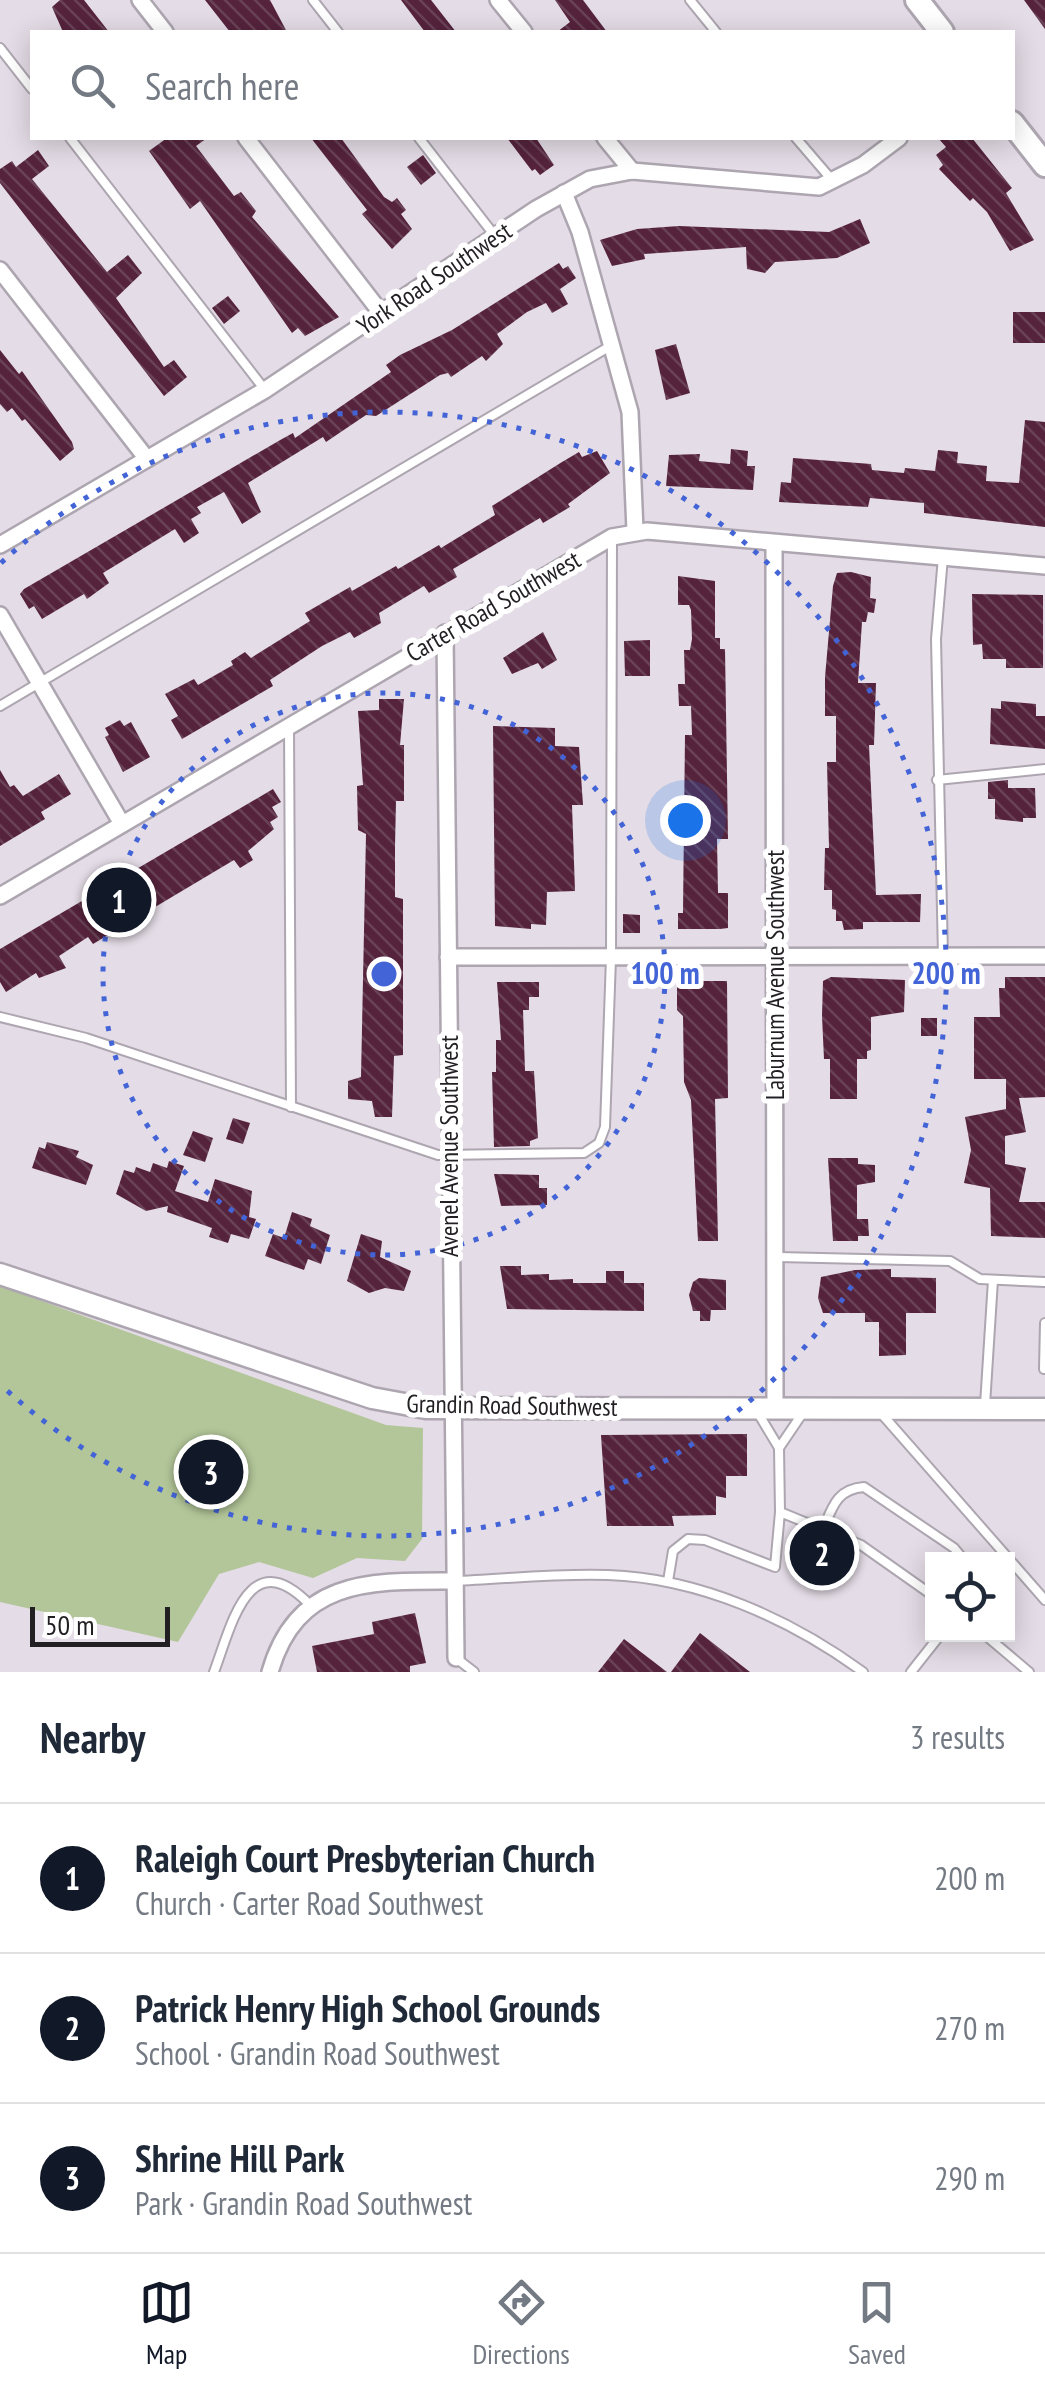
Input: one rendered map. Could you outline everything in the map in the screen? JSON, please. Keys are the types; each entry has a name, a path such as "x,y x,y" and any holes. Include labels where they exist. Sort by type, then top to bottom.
{"main road":[{"path":"917,0 940,30"},
{"path":"1015,127 1045,165"}],"street":[{"path":"140,0 163,30"},
{"path":"498,0 522,30"},
{"path":"248,140 382,314"},
{"path":"607,140 632,171"},
{"path":"834,183 895,140"},
{"name":"York Road Southwest","path":"0,545 265,390 494,236 590,178 632,171 819,186 834,183"},
{"path":"564,193 630,412 634,531"},
{"path":"0,270 147,459"},
{"name":"Carter Road Southwest","path":"0,896 612,537 634,531 1045,566"},
{"name":"Laburnum Avenue Southwest","path":"765,1407 778,1257 774,543"},
{"path":"0,615 122,824"},
{"name":"Avenel Avenue Southwest","path":"446,634 455,1665"},
{"path":"448,957 1045,956"},
{"name":"Grandin Road Southwest","path":"0,1274 372,1398 452,1408 1045,1409"},
{"path":"270,1672 282,1642 311,1606 356,1584 454,1581"}],"lane":[{"path":"313,0 336,30"},
{"path":"690,0 714,30"},
{"path":"0,48 30,87"},
{"path":"72,140 265,390"},
{"path":"421,140 494,236"},
{"path":"798,140 834,183"},
{"path":"0,706 612,345"},
{"path":"0,1016 86,1038 449,1155 584,1153 599,1143 605,1127 611,958 612,537"},
{"path":"943,558 936,639 944,956"},
{"path":"288,726 291,1106"},
{"path":"937,780 1045,768"},
{"path":"778,1257 950,1261 980,1278 1045,1282"},
{"path":"984,1408 992,1280"},
{"path":"1044,1369 1045,1324"},
{"path":"668,1581 673,1550 688,1539 705,1540 775,1568 780,1512 779,1448 765,1407"},
{"path":"779,1448 808,1408"},
{"path":"877,1408 1045,1600"},
{"path":"824,1527 836,1498 848,1488 864,1487 957,1552"},
{"path":"780,1512 861,1545 925,1590"},
{"path":"454,1581 608,1575 668,1581 739,1604 804,1633 864,1672"},
{"path":"214,1672 241,1600 254,1587 263,1582 287,1585 311,1606"},
{"path":"911,1672 935,1642"},
{"path":"993,1642 1029,1672"},
{"path":"455,1665 474,1672"}],"green space":[{"path":"0,1286 386,1425 423,1428 422,1539 405,1561 357,1558 313,1578 259,1562 219,1574 178,1642 0,1602"}],"building":[{"path":"60,0 84,0 107,30 62,30 52,7"},
{"path":"205,0 270,0 286,30 228,30"},
{"path":"401,0 431,0 454,30 424,30"},
{"path":"555,0 583,0 606,30 560,30 570,22"},
{"path":"1024,0 1045,0 1045,29"},
{"path":"164,140 204,140 196,146 234,196 241,192 256,211 252,217 339,317 305,336 298,328 292,333 200,201 190,209 149,151"},
{"path":"313,140 342,140 384,197 392,202 397,198 406,210 401,214 412,229 392,249 362,214 367,210"},
{"path":"509,140 537,140 554,165 540,175 535,169 532,171"},
{"path":"940,140 974,140 1012,188 1006,193 1034,240 1010,251 987,212 973,198 970,201 939,169 943,165 936,155 946,147"},
{"path":"38,150 49,166 32,179 107,272 128,255 142,273 116,298 164,367 174,360 187,377 164,396 0,183 0,169 12,161 16,167"},
{"path":"423,155 436,173 421,185 407,167"},
{"path":"860,219 870,243 837,258 775,262 765,273 747,269 746,247 644,254 645,259 612,266 600,240 637,229 679,226 829,232"},
{"path":"559,263 563,269 568,266 576,278 560,289 568,304 552,313 546,303 527,312 497,334 503,344 486,361 482,356 451,377 448,373 440,375 376,416 366,415 326,442 323,437 248,483 261,512 242,524 224,492 197,507 201,513 191,519 199,533 184,543 175,529 103,573 109,583 87,599 84,594 42,619 34,606 29,609 20,594 24,589 282,439 293,433 295,438 391,372 386,365 400,355 452,330"},
{"path":"228,296 240,311 224,324 212,308"},
{"path":"1013,312 1045,312 1045,343 1013,343"},
{"path":"676,344 690,393 666,400 655,350"},
{"path":"0,350 19,374 22,371 72,442 74,449 60,461 25,419 22,421 12,408 7,412 0,404"},
{"path":"1025,420 1045,422 1045,527 924,513 924,503 870,498 868,507 779,502 781,482 791,483 793,458 871,464 872,470 904,473 905,468 935,471 938,450 958,452 957,463 987,466 986,481 1019,483"},
{"path":"731,449 748,451 747,466 755,466 753,490 666,486 669,455 700,454 699,461 730,464"},
{"path":"597,451 610,473 568,504 570,507 543,523 540,518 453,569 457,577 429,593 424,586 379,613 381,623 354,638 350,632 322,646 270,680 273,686 182,739 171,720 178,716 165,694 194,679 198,685 233,665 231,661 245,652 251,658 310,621 305,613 350,587 352,591 439,545 441,548 495,515 492,506 562,462 579,452 582,457"},
{"path":"837,573 871,577 870,598 876,599 874,613 868,612 866,622 862,622 858,683 876,683 874,745 869,745 876,895 921,894 920,922 863,922 863,929 844,930 832,909 832,890 824,890 825,848 829,848 827,762 836,762 836,716 825,716 825,677 833,586"},
{"path":"678,576 715,581 715,638 720,638 720,649 725,649 728,839 717,839 718,893 728,893 728,928 678,929 678,913 683,913 685,735 692,735 691,706 679,706 678,684 685,684 684,650 690,650 692,639 689,605 678,605"},
{"path":"972,594 1043,595 1043,668 1006,668 1006,659 983,659 982,644 973,645"},
{"path":"543,632 557,660 542,669 538,663 512,674 503,658"},
{"path":"650,640 650,676 625,676 624,641"},
{"path":"379,699 404,699 400,745 404,745 404,801 396,801 395,846 395,897 403,899 403,1055 394,1056 392,1117 375,1117 372,1101 348,1099 348,1081 361,1077 366,834 358,830 357,786 363,785 358,711 379,710"},
{"path":"1001,701 1036,704 1036,716 1045,716 1045,749 990,744 991,708 1001,709"},
{"path":"120,720 124,726 131,722 150,757 123,772 105,737 109,735 105,728"},
{"path":"493,726 555,728 555,746 579,747 583,805 572,805 575,891 547,892 546,925 531,924 531,929 495,926"},
{"path":"0,770 10,787 14,785 23,796 59,774 71,794 41,812 45,819 0,846"},
{"path":"1008,780 1008,788 1035,788 1036,818 1023,818 1023,822 995,819 995,799 988,799 988,782"},
{"path":"273,789 281,802 272,807 278,817 270,822 274,829 248,851 253,860 240,868 234,860 93,944 88,937 59,956 66,968 39,978 36,973 6,992 0,982 0,949"},
{"path":"623,914 640,915 640,933 623,933"},
{"path":"831,977 905,980 904,1012 871,1017 871,1050 867,1051 867,1059 857,1059 857,1099 830,1099 830,1059 824,1059 822,1016 823,981"},
{"path":"1005,977 1045,977 1045,1097 1019,1098 1026,1132 1005,1136 1005,1164 1026,1168 1019,1202 1045,1202 1045,1238 991,1236 990,1188 964,1183 971,1150 965,1117 1006,1109 1006,1079 974,1079 974,1017 1000,1017 999,988 1005,988"},
{"path":"677,981 727,981 728,1098 715,1099 718,1241 698,1241 691,1100 684,1082 683,1016 677,1010"},
{"path":"497,982 539,982 539,997 529,997 529,1010 523,1010 525,1071 534,1071 538,1138 530,1141 530,1146 494,1147 492,1072 496,1072 496,1040 501,1040"},
{"path":"921,1018 937,1018 937,1036 921,1036"},
{"path":"233,1118 250,1123 243,1144 226,1139"},
{"path":"193,1131 213,1138 205,1162 183,1155"},
{"path":"47,1142 79,1151 76,1157 93,1165 86,1185 32,1168 39,1147 45,1149"},
{"path":"828,1158 858,1158 858,1164 875,1165 875,1182 857,1185 857,1219 868,1219 869,1236 858,1236 858,1241 833,1241"},
{"path":"169,1161 184,1166 175,1191 208,1202 215,1179 252,1191 249,1217 256,1219 249,1239 231,1234 228,1243 209,1237 212,1228 167,1212 168,1206 146,1211 116,1194 124,1170 134,1173 136,1167 150,1172 153,1163 167,1168"},
{"path":"494,1174 539,1175 539,1188 547,1188 547,1205 501,1206"},
{"path":"292,1212 312,1219 310,1226 330,1235 321,1264 308,1259 304,1270 265,1256 273,1234 284,1238"},
{"path":"361,1234 382,1241 380,1257 411,1271 404,1291 385,1288 369,1293 347,1281"},
{"path":"500,1266 521,1266 521,1275 549,1274 549,1280 573,1279 573,1283 606,1283 606,1271 624,1271 624,1283 644,1283 644,1311 507,1309"},
{"path":"891,1269 891,1277 936,1278 936,1313 906,1313 906,1355 879,1356 879,1322 865,1322 865,1313 823,1313 818,1298 821,1277 855,1270"},
{"path":"699,1278 726,1280 726,1310 711,1310 710,1321 700,1321 700,1311 693,1311 689,1295 693,1282"},
{"path":"747,1434 747,1476 726,1476 726,1498 716,1496 716,1515 672,1516 674,1526 607,1526 601,1435"},
{"path":"415,1613 426,1663 410,1666 410,1672 317,1672 312,1646 374,1634 372,1622"},
{"path":"700,1633 750,1672 671,1672"},
{"path":"624,1639 667,1672 598,1672"}],"place":[{"name":"Raleigh Court Presbyterian Church","path":"119,900"},
{"name":"Shrine Hill Park","path":"211,1472"},
{"name":"Patrick Henry High School Grounds","path":"822,1553"}]}
